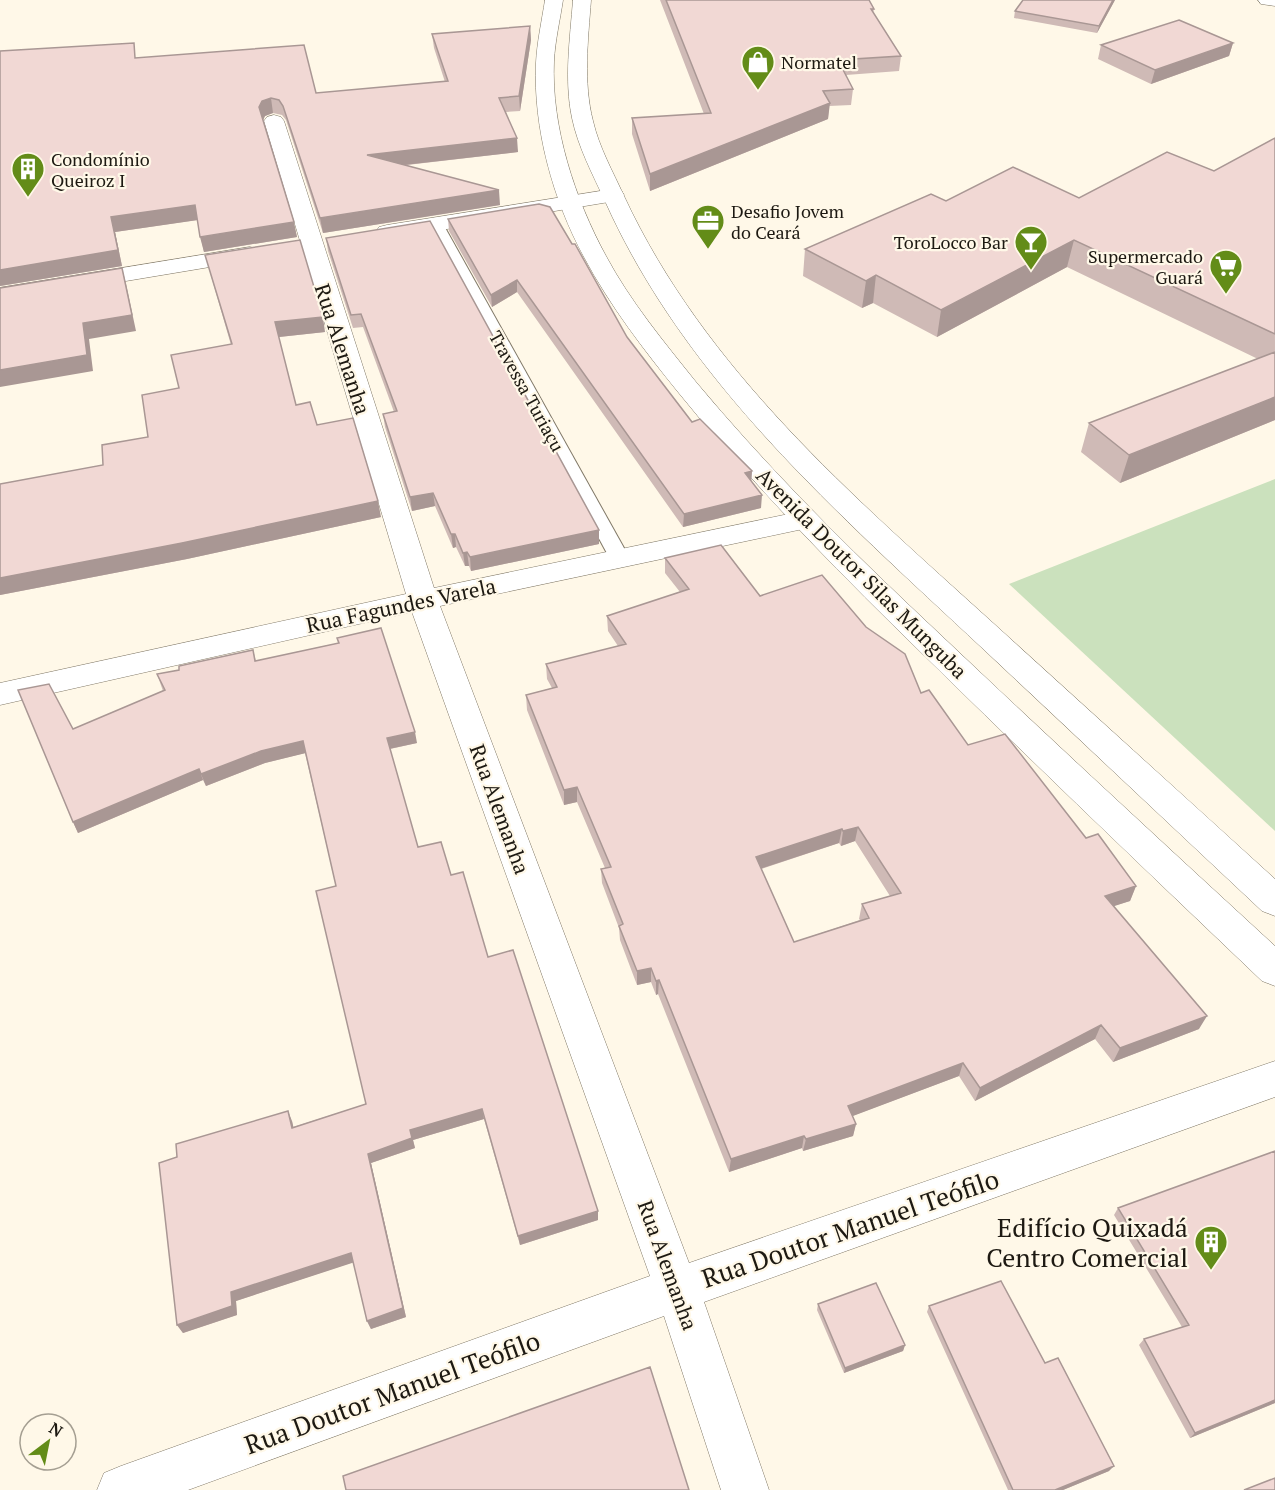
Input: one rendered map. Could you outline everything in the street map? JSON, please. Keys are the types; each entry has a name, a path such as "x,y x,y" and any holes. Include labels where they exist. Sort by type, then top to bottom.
{"street":[{"name":"Avenida Doutor Silas Munguba","path":"554,0 545,62 548,121 572,203 595,257 649,340 719,426 803,520 1033,743 1275,970"},
{"name":"Avenida Doutor Silas Munguba","path":"582,0 578,60 582,118 612,195 669,299 710,357 795,456 1275,901"},
{"path":"1267,0 1275,2"},
{"name":"Rua Alemanha","path":"274,122 301,245 423,600 677,1289 745,1490"},
{"path":"367,235 612,195"},
{"path":"0,295 301,245"},
{"name":"Rua Fagundes Varela","path":"0,694 619,557 803,520"},
{"name":"Rua Doutor Manuel Teófilo","path":"121,1490 677,1289 1275,1079"}],"lane":[{"name":"Travessa Turiaçu","path":"436,224 619,557"}],"green space":[{"path":"1275,479 1275,831 1009,584"}],"building":[{"name":"Normatel","path":"666,0 869,0 874,9 871,9 901,56 838,60 853,89 823,91 830,103 650,174 632,118 711,113"},
{"path":"1023,0 1113,0 1099,26 1015,11"},
{"path":"1179,20 1233,43 1155,70 1101,45"},
{"path":"530,26 519,96 499,98 517,138 367,155 499,190 320,218 283,106 279,100 271,98 262,101 259,107 294,222 200,237 195,205 111,217 118,250 0,270 0,51 134,43 135,58 304,45 316,93 448,81 432,34"},
{"path":"1275,138 1275,334 1074,240 941,310 876,275 866,281 805,249 931,194 946,201 1013,167 1079,198 1167,152 1214,171"},
{"path":"539,204 550,207 572,244 575,244 627,337 692,422 700,419 752,471 745,473 762,495 684,514 517,280 491,295 448,219"},
{"path":"430,221 599,530 470,557 467,552 463,553 455,534 451,534 433,493 410,497 383,414 397,411 361,314 351,315 326,238"},
{"path":"300,240 323,317 275,322 296,405 310,402 317,425 353,418 378,501 182,543 0,578 0,484 103,465 102,445 148,437 142,395 179,388 171,355 232,344 205,255"},
{"path":"122,268 132,315 83,323 87,355 0,370 0,288"},
{"path":"1275,352 1275,397 1129,455 1089,423"},
{"path":"721,545 760,596 822,575 866,627 905,654 921,693 929,690 968,745 1005,734 1086,838 1098,834 1136,886 1105,896 1207,1016 1120,1048 1101,1025 980,1088 963,1063 848,1106 856,1124 806,1139 804,1136 731,1159 659,980 656,981 651,968 637,971 619,926 623,924 601,869 611,867 577,787 564,790 526,695 557,687 546,664 626,644 607,616 689,589 665,558","holes":["858,827 901,893 862,904 869,918 794,942 756,857 842,829 843,831"]},
{"path":"381,628 415,732 387,738 418,847 441,842 451,875 463,872 488,957 513,950 598,1211 518,1236 482,1109 410,1130 412,1138 368,1154 403,1308 367,1321 351,1253 231,1292 232,1306 177,1325 159,1163 177,1157 176,1144 288,1111 292,1128 366,1104 316,891 336,886 303,741 261,751 201,774 199,769 73,822 18,690 49,684 73,729 165,690 157,674 179,670 179,666 253,650 255,661 339,643 337,638"},
{"name":"Edifício Quixadá Centro Comercial","path":"1275,1151 1275,1400 1195,1433 1144,1339 1189,1325 1118,1208"},
{"path":"1001,1281 1045,1363 1058,1358 1114,1466 1055,1490 1013,1490 929,1306"},
{"path":"876,1283 905,1345 845,1368 818,1304"},
{"path":"650,1367 689,1490 346,1490 343,1476"},
{"path":"1275,1478 1275,1490 1244,1490"}],"place":[{"name":"Normatel","path":"758,91"},
{"name":"Condomínio Queiroz I","path":"28,198"},
{"name":"Desafio Jovem do Ceará","path":"708,250"},
{"name":"ToroLocco Bar","path":"1031,271"},
{"name":"Supermercado Guará","path":"1226,295"},
{"name":"Edifício Quixadá Centro Comercial","path":"1211,1271"}]}
